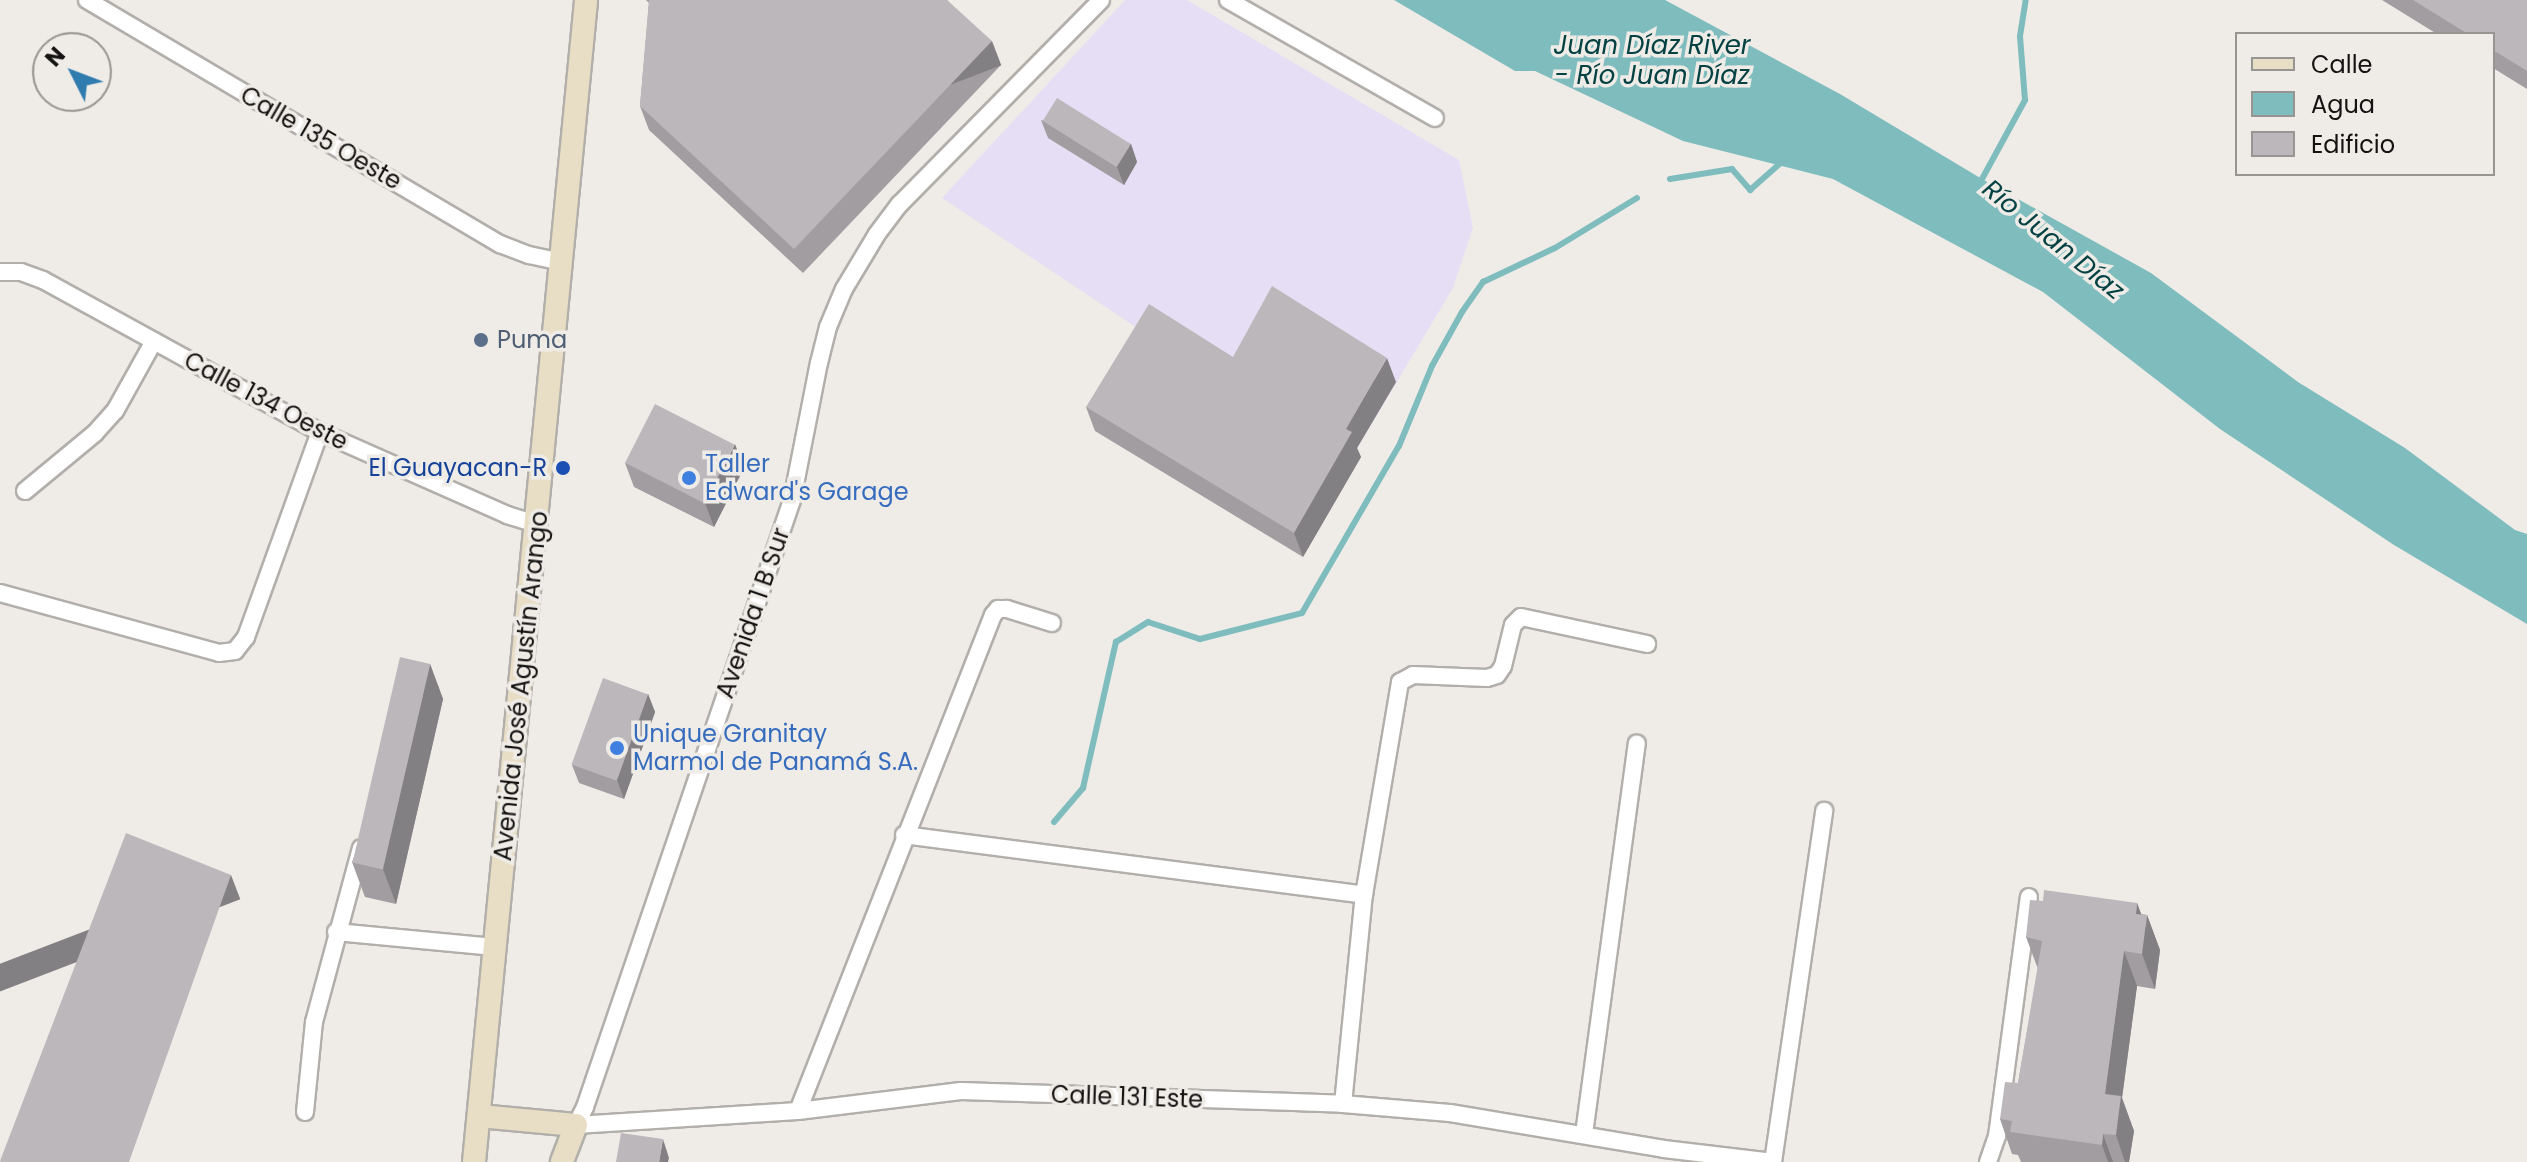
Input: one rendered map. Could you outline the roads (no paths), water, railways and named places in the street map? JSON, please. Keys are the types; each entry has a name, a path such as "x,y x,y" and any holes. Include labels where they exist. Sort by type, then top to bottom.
{"main road":[{"name":"Avenida José Agustín Arango","path":"474,1162 588,6"},
{"name":"Calle 131 Este","path":"479,1116 576,1125"},
{"name":"Avenida 1 B Sur","path":"562,1162 576,1125"}],"street":[{"name":"Calle 135 Oeste","path":"87,0 500,244 561,262"},
{"name":"Avenida 1 B Sur","path":"576,1125 590,1092 792,500 819,363 828,327 844,289 877,234 900,204 1101,0"},
{"path":"1228,0 1435,118"},
{"name":"Calle 134 Oeste","path":"0,272 21,272 43,280 320,432 507,515 537,524"},
{"path":"25,491 95,433 115,411 154,341"},
{"path":"0,593 219,653 235,651 246,637 320,432"},
{"path":"798,1111 904,835 995,613 1007,609 1052,623"},
{"path":"1343,1104 1364,895 1398,687 1403,678 1413,675 1487,678 1497,675 1513,625 1521,617 1647,644"},
{"path":"1584,1134 1637,744"},
{"path":"1773,1162 1824,811"},
{"path":"305,1112 314,1022 365,833"},
{"path":"904,835 1364,895"},
{"path":"1988,1162 1997,1136 2029,897"},
{"path":"336,932 494,947"},
{"name":"Calle 131 Este","path":"576,1125 798,1111 961,1091 1343,1104 1450,1113 1584,1134 1663,1156 1773,1162"}],"water":[{"name":"Juan Díaz River - Río Juan Díaz","path":"1394,0 1665,0 1840,94 1982,179 2151,273 2298,382 2405,448 2515,530 2527,534 2527,624 2394,545 2220,429 2043,292 1833,179 1683,141 1535,71 1515,71"}],"waterway":[{"name":"Río Juan Díaz","path":"1982,179 2025,100 2020,36 2026,0"},
{"path":"1670,179 1732,169 1750,190 1784,160"},
{"path":"1054,822 1083,788 1116,642 1148,622 1200,639 1302,613 1399,446 1432,366 1483,282 1555,248 1637,198"}],"place":[{"name":"Puma","path":"481,340"},
{"name":"El Guayacan-R","path":"563,468"},
{"name":"Taller Edward's Garage","path":"689,478"},
{"name":"Unique Granitay Marmol de Panamá S.A.","path":"617,748"}]}
